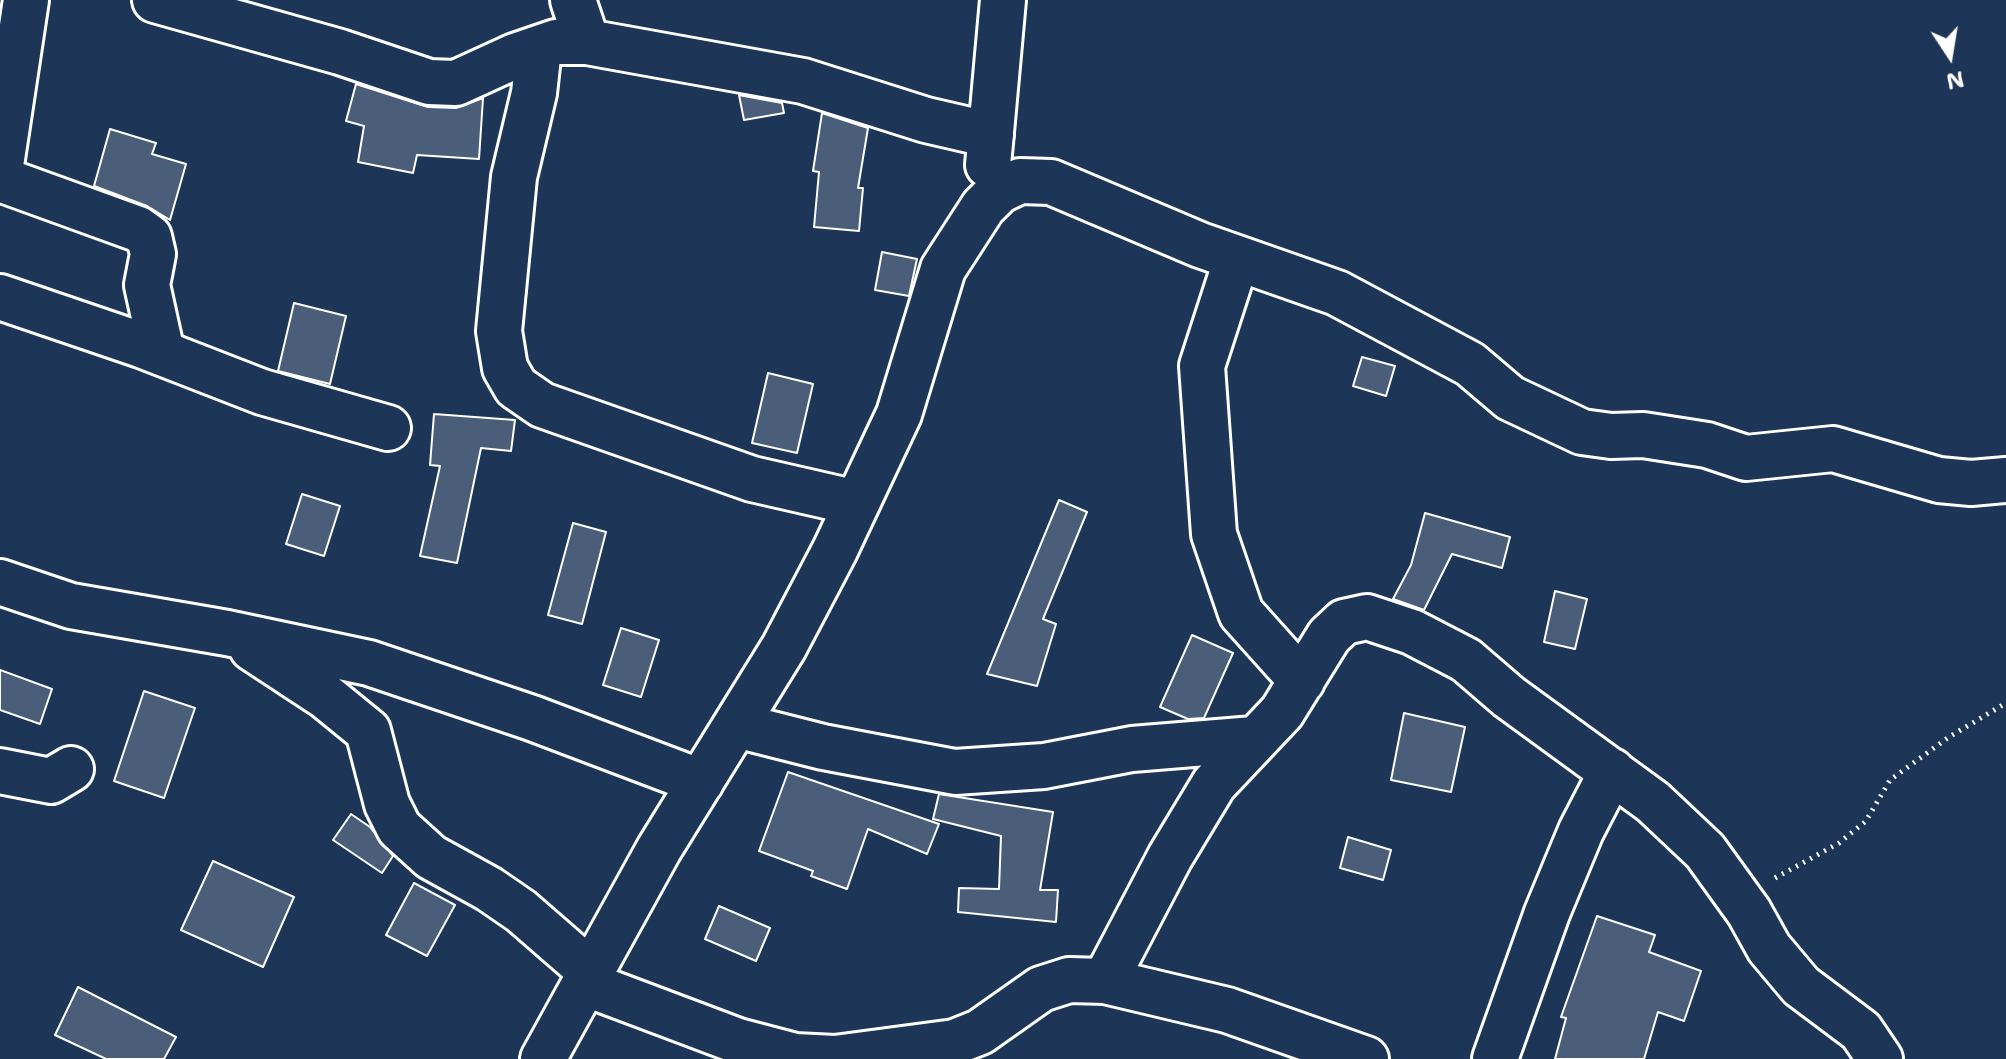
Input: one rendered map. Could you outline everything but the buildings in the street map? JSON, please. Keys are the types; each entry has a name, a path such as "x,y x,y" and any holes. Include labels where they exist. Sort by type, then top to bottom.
{"street":[{"path":"0,172 26,0"},
{"path":"155,0 340,52 429,82 456,83 556,42 587,42 803,81 926,120 991,135"},
{"path":"573,0 587,42"},
{"path":"983,207 1003,0"},
{"path":"539,48 534,93 514,177 499,331 505,368 516,387 542,405 752,479 857,503"},
{"path":"0,179 126,225 149,237 153,254 147,285 162,353"},
{"path":"543,1059 587,977 701,782 784,647 857,503 899,414 943,269 983,207 999,191 1020,181 1051,182 1237,258 1337,293 1470,364 1510,398 1582,432 1643,435 1707,445 1746,458 1833,449 1939,480 1971,483 2006,480"},
{"path":"1237,258 1202,366 1214,534 1241,613 1302,681"},
{"path":"0,297 162,353 262,392 388,428"},
{"path":"0,582 71,606 231,634 369,663 532,718 701,782"},
{"path":"1105,981 1170,857 1214,784 1282,712 1329,636 1344,622 1367,617 1412,632 1466,660 1509,697 1653,802 1705,851 1749,912 1769,948 1801,986 1861,1031 1880,1059"},
{"path":"231,634 325,696 368,731 387,804 399,828 431,857 489,889 521,911 587,977 738,1041 795,1056 835,1058 955,1042 980,1032 1041,989 1069,980 1105,981 1227,1010 1366,1059"},
{"path":"736,725 823,747 955,772 1044,766 1132,749 1254,739"},
{"path":"0,771 51,781 71,769"},
{"path":"1495,1059 1547,913 1581,831 1612,771"}],"path":[{"path":"1749,912 1760,893 1777,875 1839,843 1866,821 1890,780 1949,737 2006,703"}]}
